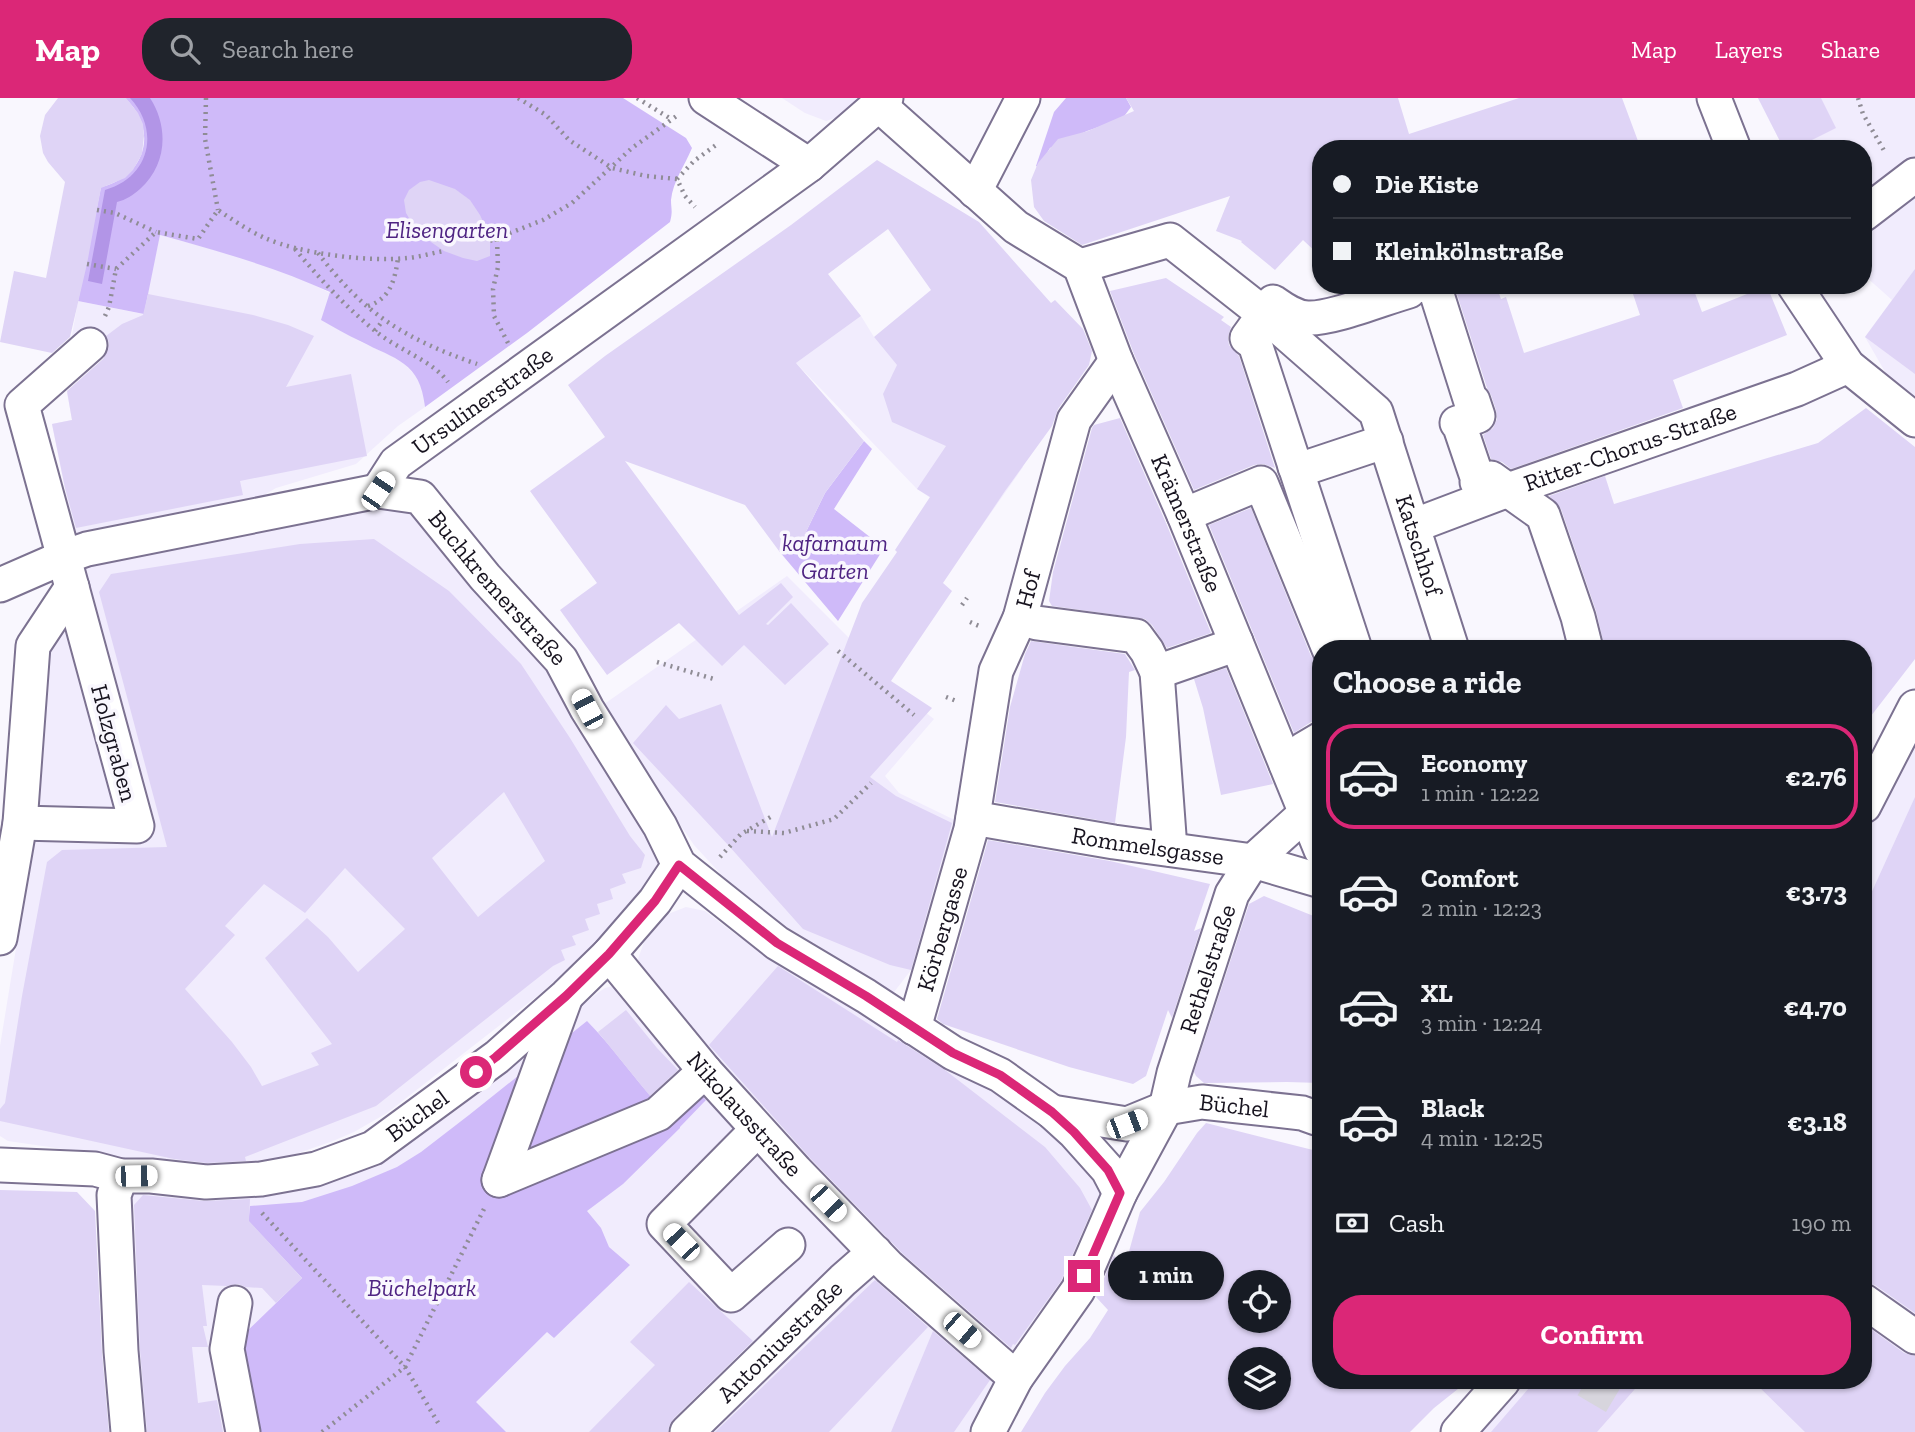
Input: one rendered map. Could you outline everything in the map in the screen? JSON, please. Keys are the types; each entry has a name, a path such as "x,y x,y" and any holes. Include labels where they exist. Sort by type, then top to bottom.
{"street":[{"path":"975,191 1023,98"},
{"path":"1714,98 1730,140"},
{"path":"883,102 1016,227 1080,266"},
{"name":"Ursulinerstraße","path":"378,491 396,463 809,165 883,102"},
{"path":"693,105 742,121 809,165"},
{"path":"1872,208 1909,180"},
{"name":"Katschhof","path":"1080,266 1170,240 1264,314 1376,412 1449,640"},
{"name":"Krämerstraße","path":"1080,266 1116,361 1236,642 1306,783 1312,810"},
{"path":"1352,640 1300,470 1255,344 1247,338 1273,302 1296,316 1316,318 1399,294"},
{"path":"1437,294 1471,402 1473,401 1478,416 1457,423 1477,482 1491,478 1543,515 1584,640"},
{"path":"1800,294 1848,366 1915,420"},
{"path":"0,938 20,822 33,646 66,568 11,403 90,345"},
{"name":"Hof","path":"972,824 996,670 1020,618 1074,420 1116,361"},
{"name":"Ritter-Chorus-Straße","path":"1413,526 1797,389 1848,366"},
{"path":"1184,515 1261,483 1386,441"},
{"path":"1261,483 1325,640"},
{"path":"0,584 87,549 378,491"},
{"name":"Buchkremerstraße","path":"378,491 420,497 485,578 561,660 587,709 660,826 679,865"},
{"name":"Holzgraben","path":"20,822 137,826 66,568"},
{"path":"1020,618 1037,623 1136,636 1147,651 1157,672 1170,849"},
{"path":"1157,672 1236,642"},
{"path":"1872,790 1915,706"},
{"path":"1306,783 1312,765"},
{"name":"Rethelstraße","path":"1166,1108 1174,1073 1232,894 1306,783"},
{"name":"Rommelsgasse","path":"972,824 1253,861 1312,878"},
{"name":"Körbergasse","path":"914,1028 972,824"},
{"name":"Büchel","path":"0,1166 96,1169 121,1176 151,1176 206,1182 261,1180 316,1170 373,1148 496,1057 566,996 609,954 655,901 679,865 777,943 866,996 953,1053 1000,1075 1052,1112 1108,1170 1120,1193"},
{"name":"Nikolausstraße","path":"609,954 757,1130 889,1267 1016,1378"},
{"path":"499,1180 566,996"},
{"path":"499,1180 658,1114 705,1071"},
{"name":"Büchel","path":"1052,1112 1127,1124 1166,1108 1202,1102 1312,1117"},
{"name":"Büchel","path":"1120,1193 1166,1108"},
{"path":"757,1130 664,1224 731,1295 788,1245"},
{"path":"121,1176 114,1195 114,1208 128,1432"},
{"path":"988,1432 1016,1378 1078,1290 1120,1193"},
{"name":"Antoniusstraße","path":"687,1432 875,1252"},
{"path":"234,1303 227,1349 243,1432"},
{"path":"1872,1306 1915,1336"},
{"path":"1458,1432 1496,1389"}],"path":[{"path":"99,210 116,213 156,232 198,239 218,211 205,139 206,98"},
{"path":"518,98 546,115 569,140 612,168 646,176 677,179"},
{"path":"637,98 671,119"},
{"path":"1858,98 1863,114 1909,180"},
{"path":"490,242 544,220 572,203 632,148 693,105"},
{"path":"677,179 742,121"},
{"path":"677,179 685,196 716,232"},
{"path":"218,211 264,238 318,253 362,258 408,258 444,251"},
{"path":"90,345 109,307 116,270 156,232"},
{"path":"497,240 494,316 521,373"},
{"path":"295,248 339,298 375,331 441,373 452,387"},
{"path":"318,253 338,279 383,320 426,345 521,373"},
{"path":"367,306 377,303 387,294 396,272 398,258"},
{"path":"89,265 116,270"},
{"path":"375,331 383,320"},
{"path":"962,605 967,598"},
{"path":"970,622 980,626"},
{"path":"838,651 914,715"},
{"path":"657,662 714,679"},
{"path":"774,815 747,831 784,833 834,819 871,783"},
{"path":"261,1180 262,1213 405,1367 440,1426"},
{"path":"322,1432 405,1367 499,1180"}],"shaded area":[{"path":"130,98 150,98 160,121 162,145 156,169 149,179 132,195 117,202 102,284 88,281 105,190 132,175 146,152 145,125 140,111"},
{"path":"782,98 864,98 844,115 826,121 805,113"},
{"path":"1758,98 1915,98 1915,400 1888,377 1865,337 1892,300 1872,282 1872,140 1779,140"},
{"path":"160,235 237,256 300,278 330,293 322,320 401,360 415,375 423,390 425,407 398,426 356,464 276,488 242,508 77,540 52,424 72,420 67,393 102,382 107,348 71,341 78,301 143,314"},
{"path":"861,316 874,337 904,373 892,376 889,381 1023,467 979,530 917,489 796,363"},
{"path":"385,506 414,512 511,619 586,723 654,833 659,860 652,877 593,946 541,993 387,1113 333,1141 287,1157 263,1162 207,1167 8,1141 0,1136 0,1046 30,863 53,574 89,559"},
{"path":"787,576 855,644 849,654 934,719 885,776 899,793 967,826 922,968 911,970 888,1000 786,932 777,919 728,882 694,845 600,707"},
{"path":"1915,726 1915,1432 1465,1432 1496,1389 1872,1389 1872,802"},
{"path":"686,907 705,911 735,934 949,1059 1045,1126 1098,1179 1104,1193 1084,1260 1012,1358 802,1164 639,966 638,959 644,942 668,914"},
{"path":"613,986 621,989 856,1247 675,1432 140,1432 130,1192 141,1190 251,1195 299,1190 346,1173 599,992"},
{"path":"878,1269 997,1379 974,1432 705,1432"}],"green space":[{"name":"Elisengarten","path":"125,98 623,98 686,138 692,148 674,186 670,222 527,333 425,407 418,380 404,364 321,320 330,292 225,253 160,235 144,314 78,301 101,187 129,173 143,150 142,124"},
{"path":"1066,98 1126,98 1131,107 1122,119 1050,148 1045,170 1036,166 1054,112"},
{"name":"kafarnaum Garten","path":"864,441 872,449 834,509 884,548 838,621 779,551 804,536 825,493"},
{"name":"Büchelpark","path":"587,1021 657,1103 684,1077 706,1100 623,1184 587,1211 601,1228 609,1247 630,1265 554,1338 547,1332 476,1402 506,1432 258,1432 238,1340 302,1278 254,1227 248,1226 250,1206 302,1202 352,1186 397,1167 421,1152"}],"building":[{"path":"58,98 126,98 138,113 144,136 142,154 133,170 125,178 101,188 70,337 52,353 0,342 14,271 46,278 65,182 43,153 40,136 45,115"},
{"path":"1126,98 1398,98 1409,134 1519,98 1622,98 1638,140 1312,140 1312,248 1303,240 1275,270 1242,241 1216,231 1230,196 1082,245 1044,221 1034,207 1031,180 1038,163 1058,139 1088,131 1134,111"},
{"path":"1758,98 1821,98 1836,128 1812,140 1779,140"},
{"path":"877,160 979,222 1051,303 1055,300 1083,329 1092,351 1089,365 1058,409 1052,426 943,583 952,591 891,681 932,708 870,777 896,796 952,823 911,970 890,965 803,929 633,743 666,705 679,719 721,704 772,837 862,603 930,497 917,489 946,446 892,422 883,394 897,365 874,337 931,290 888,229 828,274 861,316 796,363 864,441 825,493 804,536 779,551 745,505 625,461 739,615 781,583 793,597 766,624 791,603 829,644 785,685 744,645 722,666 679,623 607,675 560,610 597,583 530,491 605,437 568,385"},
{"path":"429,180 455,189 470,200 486,228 490,241 490,256 477,261 444,251 415,228 406,213 404,200 409,190 420,182"},
{"path":"1915,269 1915,374 1865,337"},
{"path":"1166,278 1224,317 1221,320 1231,327 1229,345 1239,356 1275,468 1263,464 1254,465 1194,490 1134,354 1110,291"},
{"path":"148,294 253,315 314,336 286,387 351,374 367,456 240,481 243,495 76,528 52,424 72,420 67,391 103,359 108,350 109,342 106,336 122,324 143,315"},
{"path":"1457,294 1499,294 1501,299 1506,297 1524,353 1640,315 1633,294 1695,294 1702,312 1747,294 1770,294 1787,335 1673,380 1683,408 1511,469 1502,462 1491,459 1483,435 1493,428 1497,419"},
{"path":"1866,408 1915,447 1915,659 1872,715 1872,640 1603,640 1596,611 1561,509 1549,496 1605,476 1614,504 1818,443"},
{"path":"1120,418 1211,633 1167,648 1145,619 1052,606 1049,601 1053,572 1092,428 1094,425"},
{"path":"1251,508 1312,657 1312,722 1294,733 1209,525"},
{"path":"374,539 449,591 521,664 630,836 645,855 641,868 622,874 626,883 610,889 613,899 597,904 600,914 585,919 589,930 572,936 576,945 561,950 565,960 553,966 376,1106 245,1157 246,1161 207,1163 174,1159 0,1121 0,1109 5,1103 47,862 62,850 167,847 99,592 111,574 300,544","holes":["504,792 545,861 478,917 432,858","345,868 405,929 358,972 328,937 307,918 265,958 332,1044 311,1053 319,1065 262,1086 232,1042 185,989 235,935 225,926 264,884 305,913"]},
{"path":"1031,641 1125,654 1135,670 1129,672 1126,737 1115,823 995,802 1010,707"},
{"path":"1226,668 1273,784 1221,795 1203,708 1194,679"},
{"path":"1915,797 1915,1313 1872,1284 1872,891"},
{"path":"988,840 1110,861 1210,884 1194,931 1201,928 1172,1018 1168,1010 1146,1076 1133,1084 1069,1067 943,1024 937,1019"},
{"path":"1264,896 1312,915 1312,1083 1204,1083 1194,1072 1249,904"},
{"path":"778,966 945,1070 1045,1147 1080,1188 1092,1210 1061,1281 1011,1348 902,1253 810,1158 709,1045"},
{"path":"626,1010 678,1070 650,1096 598,1032"},
{"path":"1206,1123 1312,1150 1312,1389 1458,1389 1410,1432 1021,1432 1045,1393 1090,1338 1108,1310 1096,1297 1114,1255 1123,1273 1140,1212"},
{"path":"0,1190 77,1192 95,1211 109,1432 0,1432"},
{"path":"143,1195 204,1201 250,1199 249,1221 302,1278 276,1303 262,1288 238,1284 202,1285 207,1326 203,1326 208,1347 192,1347 198,1403 217,1400 223,1432 147,1432 140,1350 134,1205"},
{"path":"875,1280 928,1327 829,1432 715,1432"},
{"path":"689,1282 753,1341 674,1418 668,1432 589,1432 655,1365 630,1342"},
{"path":"1872,1330 1904,1353 1915,1356 1915,1432 1805,1432 1761,1389 1872,1389"},
{"path":"933,1331 990,1380 954,1432 891,1432"},
{"path":"1528,1389 1635,1389 1597,1432 1491,1432"}],"tunnel":[{"path":"1599,1389 1618,1400"}],"route":[{"path":"476,1072 566,996 609,954 655,901 679,865 777,943 866,996 953,1053 1000,1075 1052,1112 1074,1132 1108,1170 1120,1193 1084,1276"}]}
